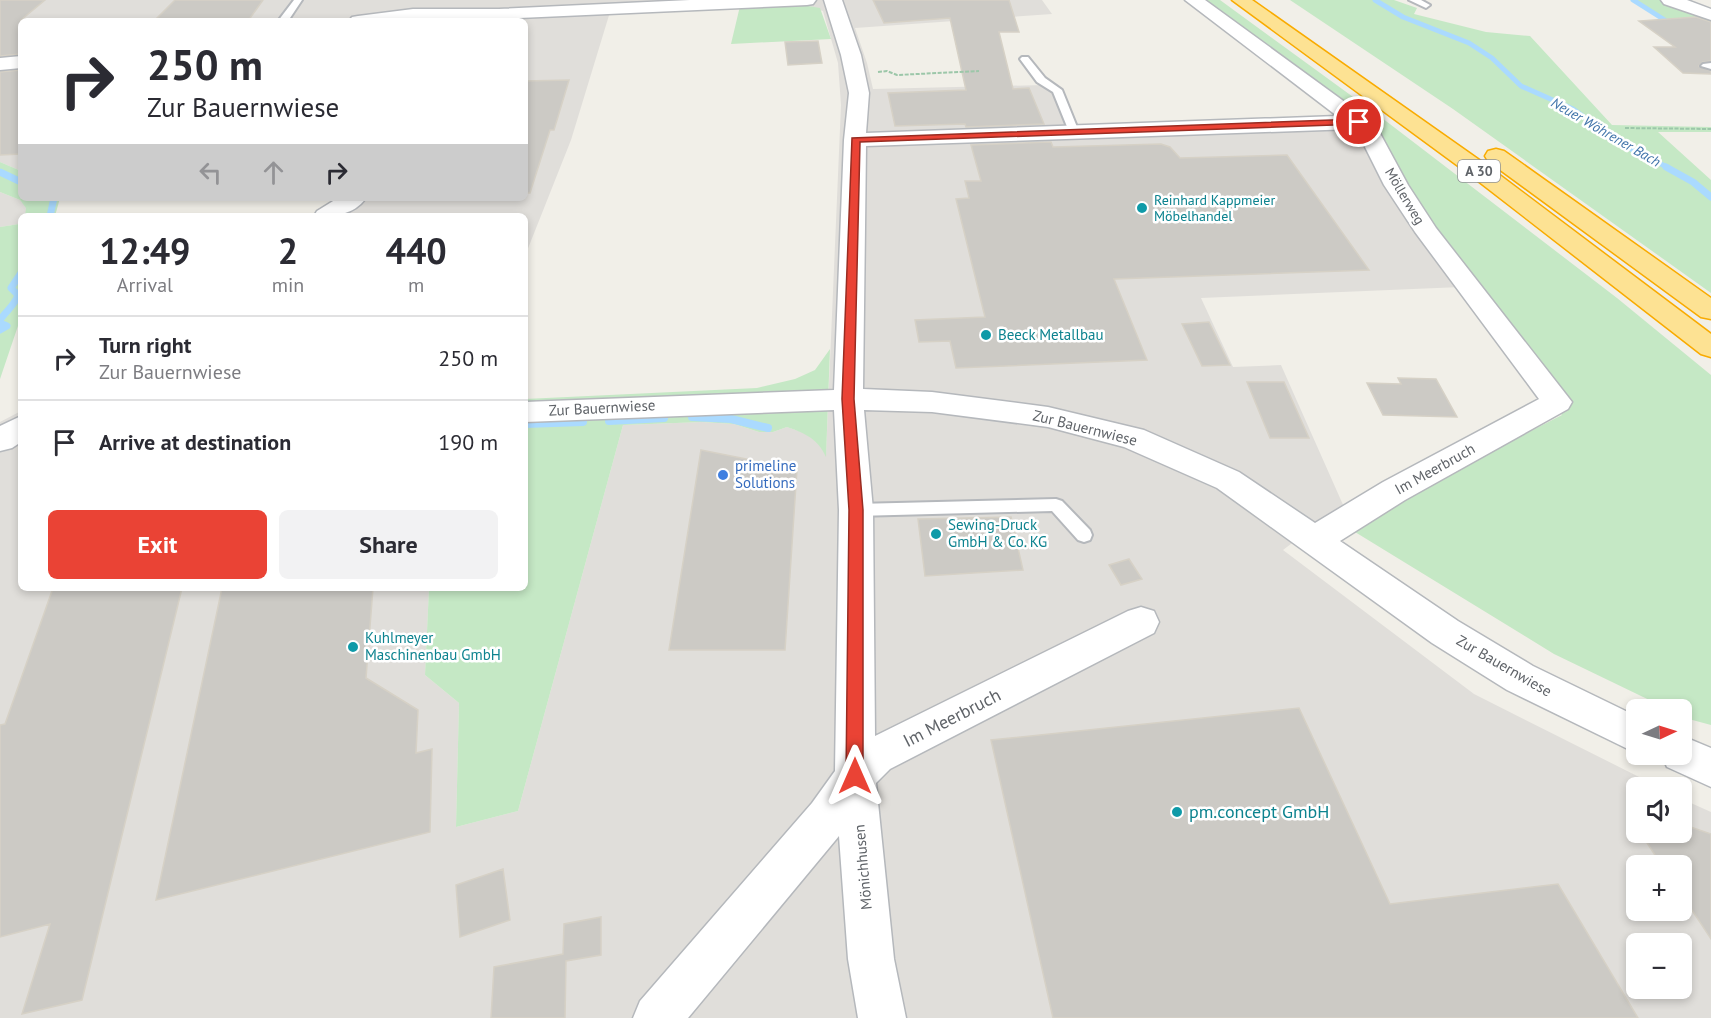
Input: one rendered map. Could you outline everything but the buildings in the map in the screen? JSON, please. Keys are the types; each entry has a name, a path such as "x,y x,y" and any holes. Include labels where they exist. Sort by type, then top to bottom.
{"highway":[{"name":"A 30","path":"1241,0 1477,169 1711,348"},
{"name":"A 30","path":"1271,0 1711,311"}],"street":[{"path":"382,18 413,14 807,0"},
{"name":"Mönichhusen","path":"833,0 851,55 859,93 855,140 848,399 856,510 855,776 871,959 882,1018"},
{"name":"Möllerweg","path":"1194,0 1367,129 1396,185 1427,232 1557,402"},
{"path":"1670,0 1711,15"},
{"path":"0,64 18,62"},
{"path":"855,140 1359,122"},
{"path":"331,213 349,201"},
{"name":"Zur Bauernwiese","path":"528,412 848,399 932,402 1036,415 1133,438 1228,480 1316,539 1454,638 1520,678 1626,730"},
{"name":"Im Meerbruch","path":"1316,539 1394,491 1557,402"},
{"name":"Im Meerbruch","path":"657,1018 827,818 855,776 876,756 1141,622"},
{"path":"1692,759 1711,768"}],"lane":[{"path":"286,18 298,0"},
{"path":"1413,0 1426,4"},
{"path":"1025,59 1041,80 1057,90 1074,132"},
{"path":"856,510 1056,505 1084,535"}],"path":[{"path":"877,72 887,71 897,75 979,71"},
{"path":"1625,128 1711,129"}],"shaded area":[{"path":"0,0 1042,0 1052,14 855,28 873,89 1044,85 1052,93 1067,130 1342,128 1355,132 1369,141 1461,287 1201,298 1233,367 1281,365 1344,507 1321,521 1283,550 1474,694 1639,777 1626,777 1626,843 1692,843 1692,803 1711,812 1711,1018 0,1018 0,422 18,413 18,591 429,591 425,675 459,703 456,827 518,811 623,425 702,422 734,424 759,432 773,432 787,427 805,433 821,445 826,455 841,105 838,63 823,11 791,3 610,12 571,140 528,248 528,213 322,213 340,201 528,201 528,18 18,18 18,170 0,162"},
{"path":"0,192 18,199 27,208 26,213 18,213 18,224 0,227"}],"green space":[{"path":"1186,0 1220,0 1382,118 1617,298 1711,375 1711,725 1692,720 1692,699 1647,699 1554,654 1355,532 1434,481 1562,415 1546,397 1369,141 1335,111"},
{"path":"1290,0 1394,0 1417,8 1414,14 1486,32 1530,36 1612,125 1711,127 1711,132 1658,132 1711,180 1711,293 1453,109"},
{"path":"1631,0 1680,0 1711,12 1711,38 1666,23"},
{"path":"791,3 820,8 831,39 731,44 740,6"},
{"path":"0,162 18,170 18,199 0,192"},
{"path":"21,201 59,201 56,213 25,213 26,208"},
{"path":"18,224 18,326 0,379 0,227"},
{"path":"830,349 826,457 810,438 787,427 773,432 759,432 734,424 702,422 623,425 518,811 456,827 459,703 425,675 429,591 528,591 528,399 757,388 795,379 815,370"}],"waterway":[{"name":"Neuer Wöhrener Bach","path":"1375,0 1403,17 1469,43 1492,58 1521,86 1573,109 1623,145 1669,168"},
{"path":"1633,0 1671,24"},
{"name":"Neuer Wöhrener Bach","path":"1666,167 1693,182 1711,197"},
{"path":"0,172 18,181"},
{"path":"51,213 53,201"},
{"path":"18,278 11,288 18,295"},
{"path":"0,320 18,295"},
{"path":"0,323 7,326 0,330"},
{"path":"692,417 731,419 768,428"},
{"path":"609,421 664,418"},
{"path":"528,424 583,422"}],"place":[{"name":"Reinhard Kappmeier Möbelhandel","path":"1142,208"},
{"name":"Beeck Metallbau","path":"986,335"},
{"name":"primeline Solutions","path":"723,475"},
{"name":"Sewing-Druck GmbH & Co. KG","path":"936,534"},
{"name":"Kuhlmeyer Maschinenbau GmbH","path":"353,647"},
{"name":"pm.concept GmbH","path":"1177,812"}],"route":[{"path":"855,776 856,510 848,399 855,140 1359,122"}]}
